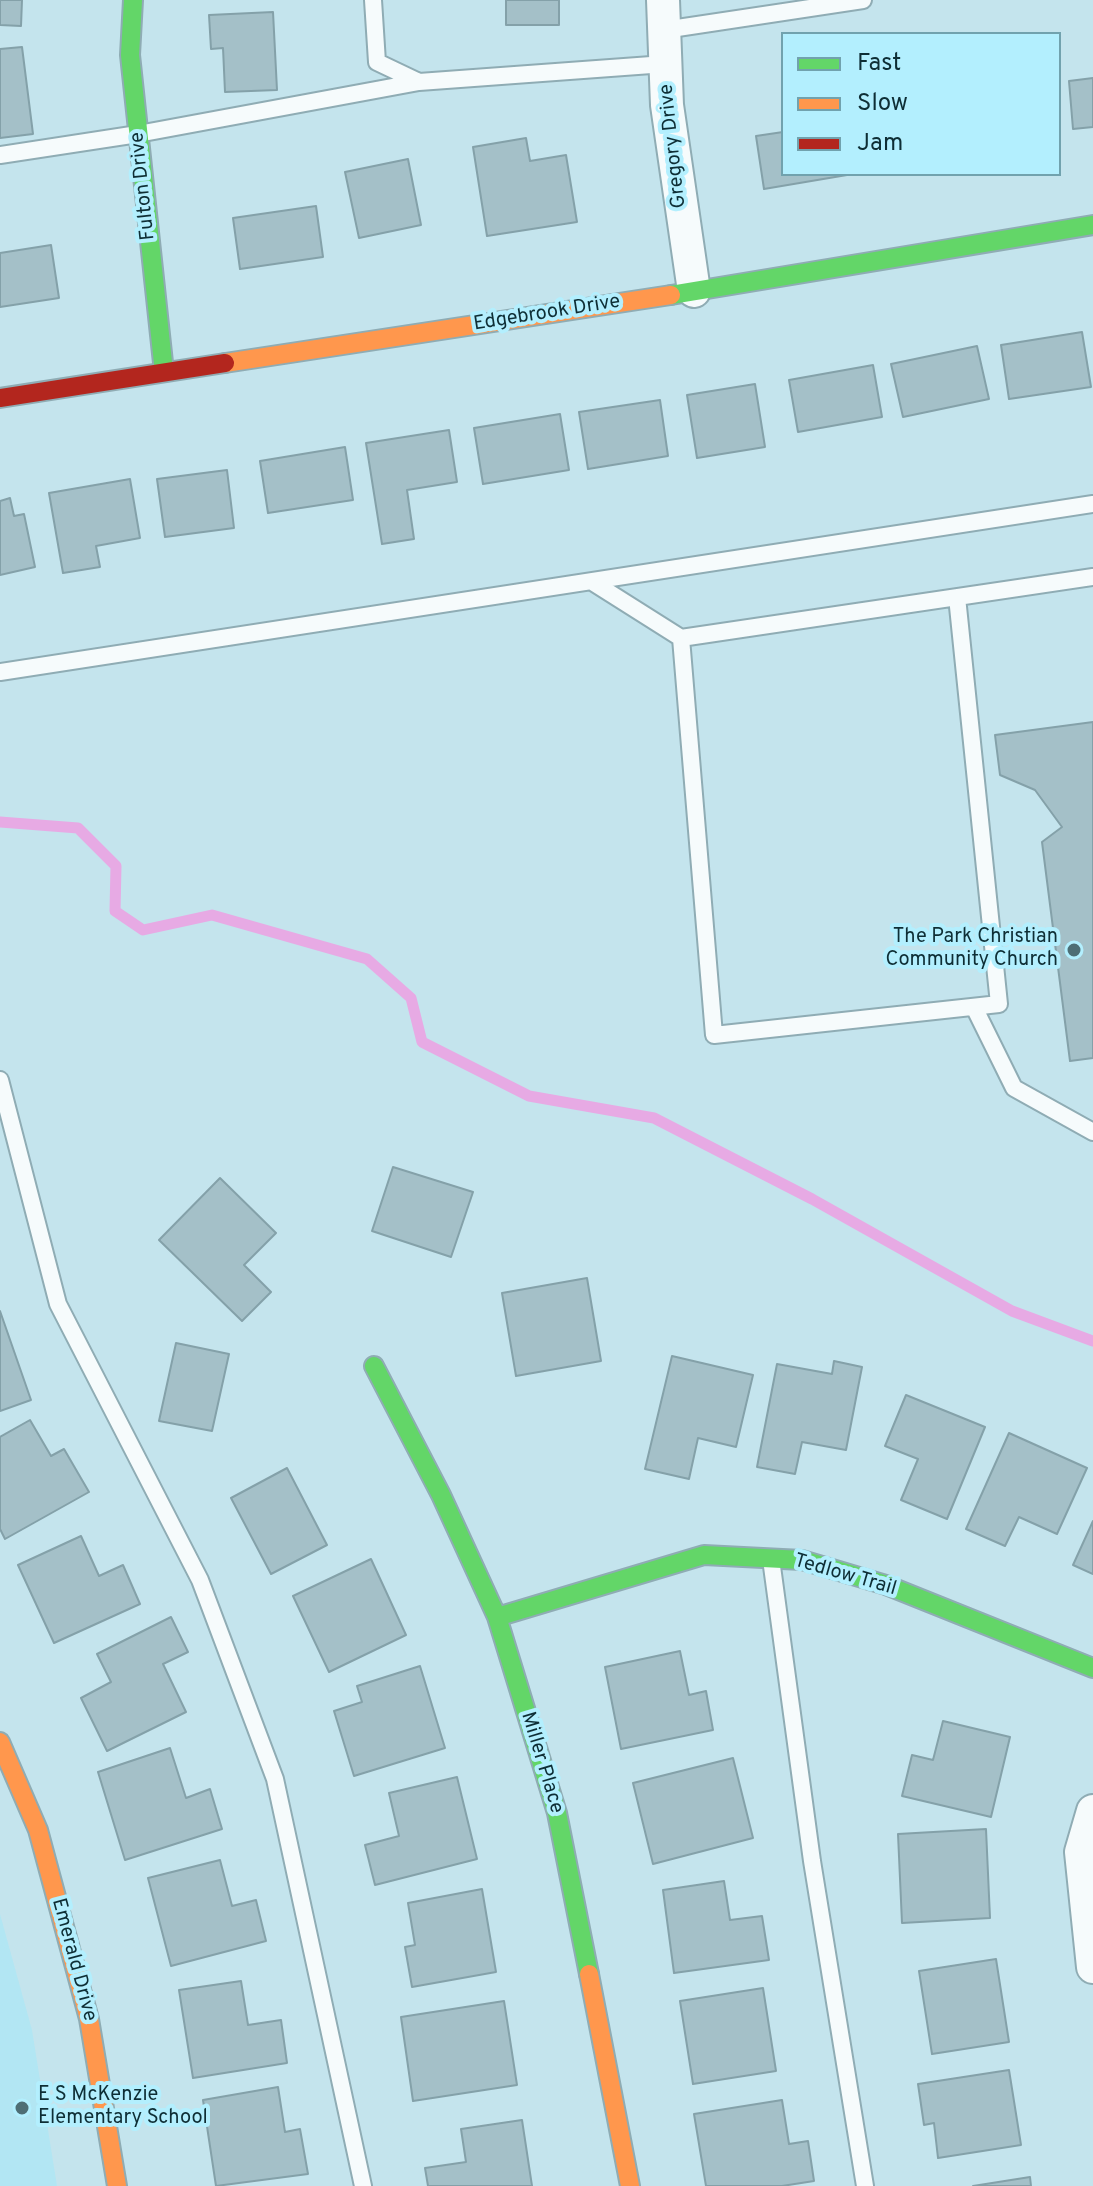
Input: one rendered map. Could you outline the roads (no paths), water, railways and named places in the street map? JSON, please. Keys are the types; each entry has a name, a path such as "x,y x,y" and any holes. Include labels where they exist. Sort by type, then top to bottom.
{"street":[{"name":"Fulton Drive","path":"133,0 130,55 164,372"},
{"name":"Gregory Drive","path":"664,15 675,175 694,291"},
{"name":"Edgebrook Drive","path":"0,398 694,291 1093,225"},
{"name":"Miller Place","path":"374,1366 441,1495 497,1617 557,1813 630,2186"},
{"name":"Tedlow Trail","path":"497,1617 704,1555 802,1560 886,1585 1093,1668"},
{"name":"Emerald Drive","path":"0,1742 38,1830 89,2019 117,2186"},
{"path":"1093,1811 1081,1852 1093,1967"}],"lane":[{"path":"373,0 377,62 419,82"},
{"path":"664,15 863,0"},
{"path":"0,155 138,134 419,82 665,64"},
{"path":"0,672 1093,504"},
{"path":"594,583 681,638 1093,577"},
{"path":"681,638 714,1035 999,1004 957,597"},
{"path":"974,1007 1014,1088 1093,1132"},
{"path":"0,1080 58,1304 200,1580 275,1779 363,2186"},
{"path":"771,1558 812,1861 865,2186"}],"waterway":[{"path":"0,822 78,828 116,866 115,911 143,930 212,915 367,959 411,998 422,1042 529,1096 654,1118 812,1199 1012,1311 1093,1341"}],"place":[{"name":"The Park Christian Community Church","path":"1074,950"},
{"name":"E S McKenzie Elementary School","path":"22,2108"}]}
